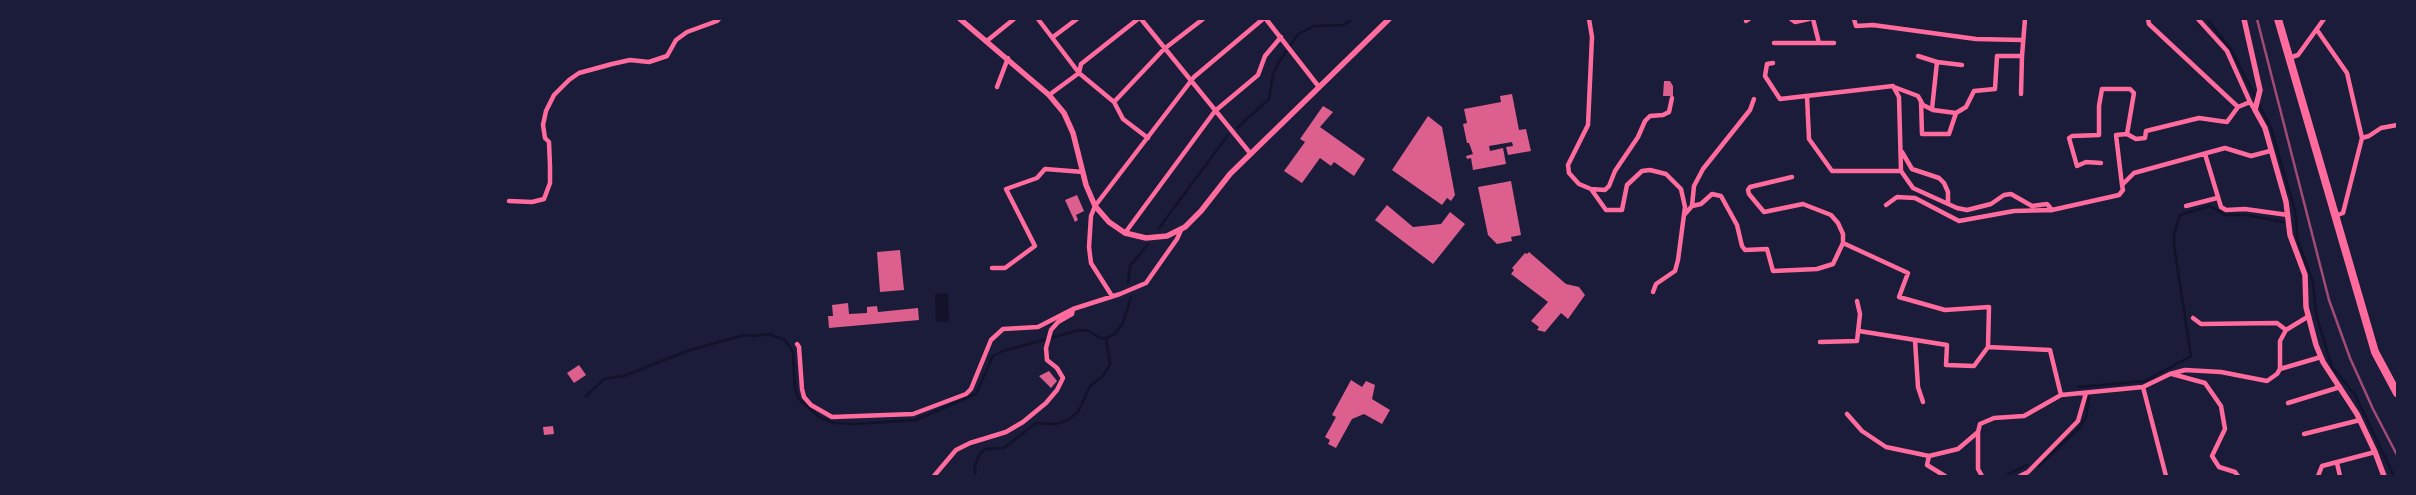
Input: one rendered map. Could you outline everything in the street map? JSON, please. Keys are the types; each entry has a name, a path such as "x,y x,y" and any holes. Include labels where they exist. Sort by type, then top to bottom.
{"highway":[{"path":"2278,19 2376,352 2397,391"}],"street":[{"path":"509,201 532,202 544,199 550,183 550,166 549,142 545,138 543,125 546,111 554,94 569,80 580,73 612,64 630,60 649,62 667,56 676,40 687,32 718,19"},
{"path":"988,40 1014,19"},
{"path":"1038,19 1079,73 1114,102 1123,119 1148,138"},
{"path":"1053,37 1077,19"},
{"path":"1049,95 1079,73 1082,64 1140,19 1250,153"},
{"path":"1114,102 1164,49 1203,19"},
{"path":"1112,296 1091,263 1089,247 1091,216 1095,206 1190,82 1265,19 1319,87"},
{"path":"962,20 988,40 1049,95 1064,113 1074,133 1083,172 1095,206 1109,222 1125,232 1146,238 1167,236 1181,230 1201,211 1230,174 1250,153 1389,19"},
{"path":"1589,19 1592,37 1588,125 1568,165 1569,173 1578,184 1591,189 1605,190 1610,186 1615,171 1638,137 1645,121 1650,116 1669,112 1672,98"},
{"path":"1791,19 1795,22 1808,19"},
{"path":"1813,19 1819,43"},
{"path":"1854,19 1856,26 1873,25 1947,36 2022,40"},
{"path":"1872,19 1873,25"},
{"path":"2021,94 2022,40 2025,19"},
{"path":"2148,19 2149,24 2238,107"},
{"path":"2198,19 2227,51 2250,102 2256,109 2265,128 2288,215 2290,235 2305,274 2308,316 2321,358 2360,420 2384,476"},
{"path":"2244,19 2258,72 2259,95 2256,109"},
{"path":"2289,58 2298,55 2324,19"},
{"path":"2317,30 2347,74 2362,138 2343,213 2335,216"},
{"path":"1125,232 1215,111 1258,75 1260,65 1265,56 1281,37"},
{"path":"1774,43 1834,43"},
{"path":"1918,56 1937,62 1962,65"},
{"path":"1772,63 1767,64 1765,76 1780,99 1893,86 1918,96 1921,101 1932,109 1956,113 1966,107 1974,91 1995,89 1997,56 2022,56"},
{"path":"997,87 1008,58"},
{"path":"1932,109 1937,62"},
{"path":"1893,86 1898,97 1901,171 1913,188 1957,208 1967,210 1991,204 2004,195 2011,194 2032,206 2047,204 2052,210"},
{"path":"2101,163 2086,162 2076,166 2069,138 2072,136 2099,135 2099,106 2102,89 2130,89 2134,93 2127,134"},
{"path":"1807,96 1809,139 1832,171 1901,171"},
{"path":"1692,206 1694,186 1703,169 1750,110 1754,99"},
{"path":"1921,101 1922,134 1949,134 1956,113"},
{"path":"1886,205 1897,198 1916,198 1959,220 2014,211 2052,210 2119,195 2124,190 2116,135 2127,134 2136,138 2145,138 2146,131 2198,118 2227,122 2238,107 2250,102"},
{"path":"2362,138 2381,128 2397,125"},
{"path":"2122,186 2134,173 2225,148 2251,156 2270,151"},
{"path":"1901,151 1912,169 1939,178 1944,183 1948,192 1948,203"},
{"path":"2205,154 2221,207 2226,210 2245,209 2288,215"},
{"path":"992,268 1006,268 1035,246 1006,188 1037,178 1045,169 1083,172"},
{"path":"1591,189 1606,210 1616,211 1622,210 1625,204 1627,185 1642,171 1650,170 1666,174 1681,189 1685,207 1675,271 1656,284 1653,292"},
{"path":"1684,215 1692,206 1701,204 1712,194 1721,196 1738,225 1742,246 1745,250 1767,249 1772,271 1817,269 1833,264 1843,243 1843,234 1838,223 1821,210 1804,204 1764,212 1749,194 1748,190 1750,187 1792,177"},
{"path":"2186,206 2217,198"},
{"path":"797,344 800,347 802,389 804,397 811,405 832,417 913,414 966,394 971,389 991,340 1003,329 1038,327 1073,309 1146,283 1177,239 1181,230"},
{"path":"1843,243 1908,273 1899,297 1945,310 1989,307 1988,347 1974,366 1946,365 1947,345 1859,331"},
{"path":"1820,342 1857,341 1860,314 1857,301"},
{"path":"934,476 956,450 1012,429 1046,403 1062,385 1062,378 1057,368 1047,360 1046,345 1050,334 1058,322 1072,314 1073,309"},
{"path":"1982,476 1978,469 1978,432 1980,424 1994,418 2024,416 2061,395 2143,387 2170,374 2185,370 2221,372 2267,381 2277,374 2280,369 2280,342 2286,330 2308,316"},
{"path":"2193,318 2201,324 2277,323 2286,330"},
{"path":"1915,340 1918,387 1923,402"},
{"path":"1988,347 2050,350 2061,395"},
{"path":"2280,369 2321,358"},
{"path":"2170,374 2205,383 2221,406 2225,428 2212,456 2219,467 2235,472 2238,476"},
{"path":"2143,387 2166,476"},
{"path":"2288,403 2340,388"},
{"path":"2020,476 2028,472 2078,421 2086,392"},
{"path":"1847,414 1862,431 1886,447 1929,456 1958,449 1978,432"},
{"path":"2304,434 2360,420"},
{"path":"2318,476 2322,466 2375,452"},
{"path":"1929,456 1927,465 1944,476"},
{"path":"2337,463 2340,476"}],"shaded area":[{"path":"948,293 949,322 936,322 935,294"}],"building":[{"path":"1664,81 1670,81 1673,86 1673,96 1663,96"},
{"path":"1512,94 1519,130 1526,129 1531,151 1508,155 1506,147 1513,146 1512,142 1489,146 1490,151 1503,148 1506,164 1473,170 1471,158 1467,159 1466,156 1473,154 1469,143 1467,143 1463,124 1467,123 1464,109 1501,102 1500,96"},
{"path":"1323,106 1333,112 1320,127 1365,159 1354,176 1334,162 1331,166 1320,158 1302,183 1284,171 1305,142 1300,139"},
{"path":"1428,116 1442,127 1455,195 1451,201 1447,198 1442,205 1392,170"},
{"path":"1511,181 1521,235 1511,237 1512,241 1497,244 1488,235 1478,187"},
{"path":"1077,195 1084,211 1076,215 1078,220 1075,222 1065,200"},
{"path":"1387,205 1413,227 1441,224 1450,212 1465,224 1433,264 1375,220"},
{"path":"900,250 904,290 880,292 877,252"},
{"path":"1529,252 1566,284 1579,287 1585,295 1568,319 1561,313 1545,332 1537,330 1539,327 1531,321 1548,302 1511,274 1514,270 1512,268 1525,253"},
{"path":"848,303 849,314 867,313 867,307 877,306 878,312 918,308 919,320 829,328 828,316 833,316 832,305"},
{"path":"579,365 586,375 574,383 567,373"},
{"path":"1049,371 1057,381 1051,388 1039,376"},
{"path":"1351,380 1362,387 1366,381 1375,385 1372,399 1390,410 1382,424 1364,414 1352,419 1336,448 1328,444 1330,440 1325,437 1336,417 1332,415"},
{"path":"553,426 554,434 544,435 543,427"}],"waterway":[{"path":"1237,128 1269,99 1273,74 1277,65 1298,34 1314,26 1344,25 1352,19"},
{"path":"2207,19 2232,51 2271,128 2295,211 2298,241 2313,282 2316,314 2332,367 2355,395 2394,476"},
{"path":"1159,228 1228,135"},
{"path":"2079,387 2145,381 2191,356 2174,245 2174,234 2180,215 2210,206 2225,215 2246,215 2284,222"},
{"path":"1128,283 1130,266 1148,244"},
{"path":"975,476 975,465 979,455 985,449 1004,448 1036,423 1056,424 1068,420 1078,412 1090,386 1103,376 1110,364 1106,338 1115,334 1123,323 1131,297"},
{"path":"586,396 604,379 624,376 687,351 744,335 769,334 785,340 793,352 795,389 799,399 819,417 834,423 854,424 916,420 976,394 993,356 1003,351 1079,330 1089,331 1100,338 1106,338"},
{"path":"2039,466 2081,426 2086,417 2089,397"},
{"path":"2005,476 2027,465"}],"railway":[{"path":"2257,19 2329,300 2350,358 2373,409 2397,455"}]}
